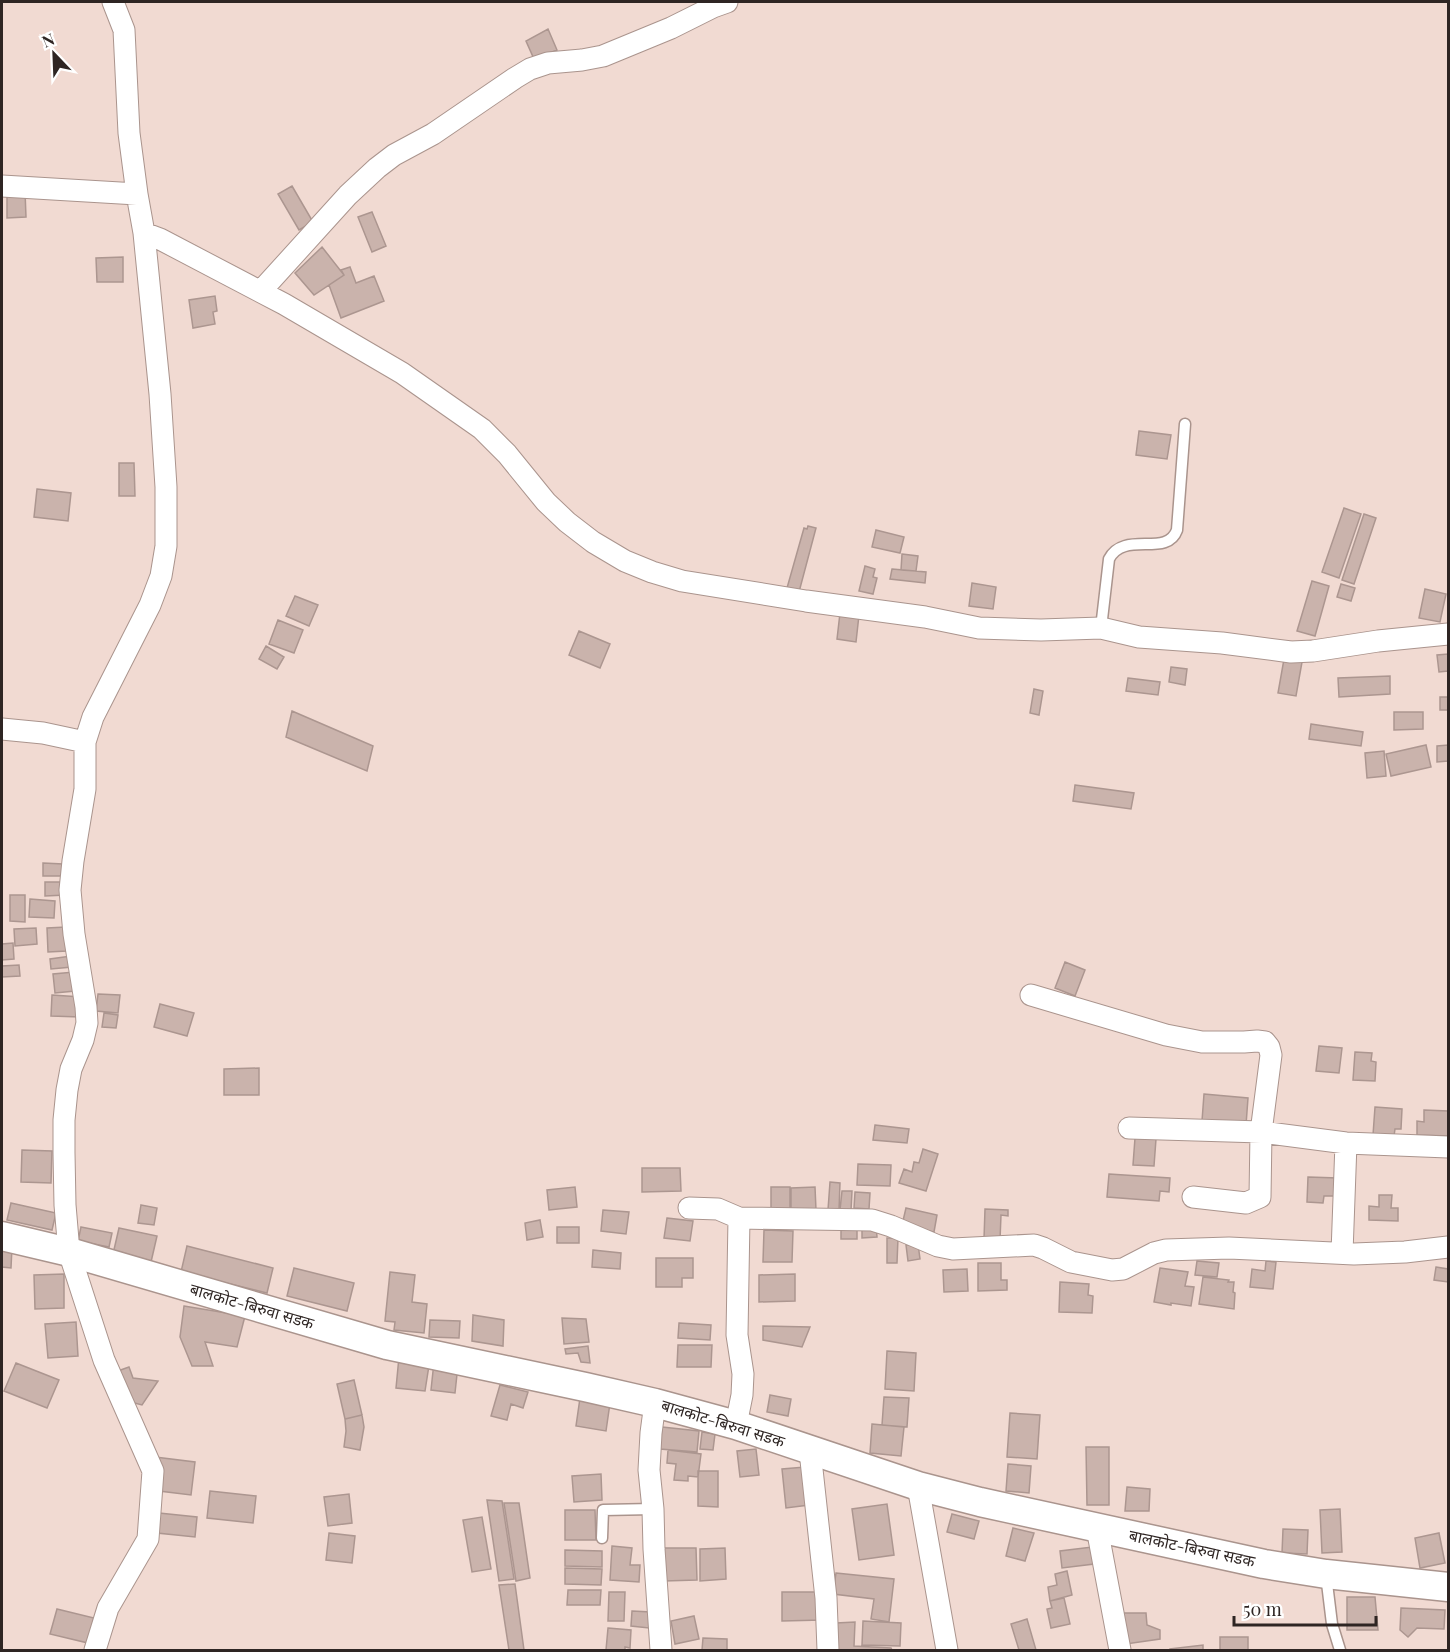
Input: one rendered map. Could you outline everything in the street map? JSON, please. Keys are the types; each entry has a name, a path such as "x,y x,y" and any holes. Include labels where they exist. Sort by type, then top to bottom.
{"main road":[{"name":"बालकोट-बिरुवा सडक","path":"2,1236 69,1252 387,1345 655,1403 736,1425 918,1486 980,1502 1264,1564 1326,1574 1449,1587"}],"street":[{"path":"95,1650 108,1608 148,1539 153,1471 104,1360 69,1252 65,1205 64,1120 71,1069 83,1040 87,1023 70,890 85,789 85,742 93,717 150,605 161,576 166,546 166,487 160,394 144,233 129,133 124,30 113,2"},
{"path":"261,291 348,195 377,168 394,155 433,134 514,78 548,63 603,56 727,2"},
{"path":"2,186 137,194"},
{"path":"144,233 261,291 402,373 482,429 507,454 546,502 567,522 601,547 625,561 652,572 682,581 925,617 979,628 1041,630 1101,628 1139,638 1222,643 1291,652 1449,634"},
{"path":"2,729 43,733 85,742"},
{"path":"1031,995 1166,1035 1202,1042 1265,1042 1271,1055 1261,1132 1260,1197 1246,1203 1193,1197"},
{"path":"1129,1128 1261,1132 1346,1143 1449,1147"},
{"path":"1342,1253 1346,1143"},
{"path":"688,1208 718,1209 740,1218 872,1220 938,1246 953,1248 1034,1245 1071,1262 1112,1270 1124,1269 1154,1253 1166,1250 1229,1248 1342,1253 1395,1252 1449,1247"},
{"path":"736,1425 742,1395 743,1374 737,1335 740,1218"},
{"path":"655,1403 649,1470 661,1650"},
{"path":"810,1451 826,1598 828,1650"},
{"path":"918,1486 947,1650"},
{"path":"1097,1528 1120,1650"}],"lane":[{"path":"1101,628 1109,559 1113,552 1127,545 1164,543 1171,540 1177,531 1185,424"},
{"path":"603,1538 603,1510 653,1509"},
{"path":"1326,1574 1332,1624 1340,1650"}],"building":[{"path":"548,29 557,50 534,59 526,41"},
{"path":"292,186 313,222 299,230 278,194"},
{"path":"7,191 25,191 26,217 7,218"},
{"path":"372,212 386,246 372,252 358,217"},
{"path":"322,247 344,275 314,295 295,273"},
{"path":"123,257 123,282 97,282 96,258"},
{"path":"350,267 356,283 374,276 384,301 341,318 329,285 344,275 341,270"},
{"path":"215,296 217,311 213,312 215,324 193,328 189,300"},
{"path":"1139,431 1171,435 1167,459 1136,455"},
{"path":"119,463 134,463 135,496 119,496"},
{"path":"37,489 71,493 68,521 34,517"},
{"path":"1344,508 1361,514 1339,578 1322,572"},
{"path":"1364,514 1376,518 1354,584 1342,580"},
{"path":"808,526 816,528 799,592 787,588 804,528 807,529"},
{"path":"876,530 904,537 900,553 872,547"},
{"path":"902,554 918,556 916,571 901,570"},
{"path":"865,566 875,569 873,577 877,578 873,594 859,591"},
{"path":"892,569 926,572 925,583 890,579"},
{"path":"1312,581 1329,586 1315,636 1297,631"},
{"path":"972,583 996,587 993,609 969,606"},
{"path":"1341,584 1355,588 1351,601 1337,597"},
{"path":"1425,589 1446,594 1440,622 1419,618"},
{"path":"295,596 318,605 309,626 286,616"},
{"path":"840,613 859,615 856,642 837,639"},
{"path":"278,620 303,630 294,653 269,644"},
{"path":"579,631 610,644 600,668 569,655"},
{"path":"266,646 284,657 277,669 259,659"},
{"path":"1448,654 1448,671 1439,672 1437,655"},
{"path":"1284,659 1302,662 1296,696 1278,693"},
{"path":"1171,667 1187,669 1185,685 1169,682"},
{"path":"1390,676 1390,694 1339,697 1338,678"},
{"path":"1128,678 1160,682 1158,695 1126,691"},
{"path":"1034,689 1043,691 1039,715 1030,713"},
{"path":"1440,697 1448,697 1448,710 1440,710"},
{"path":"292,711 373,746 367,771 286,737"},
{"path":"1394,712 1423,712 1423,729 1394,730"},
{"path":"1311,724 1363,732 1361,746 1309,739"},
{"path":"1426,745 1431,767 1391,776 1386,754"},
{"path":"1448,745 1448,761 1437,762 1437,746"},
{"path":"1384,751 1386,776 1367,778 1365,753"},
{"path":"1075,785 1134,793 1131,809 1073,801"},
{"path":"43,863 63,864 63,876 43,876"},
{"path":"45,882 66,882 66,895 45,896"},
{"path":"10,895 25,895 25,922 10,921"},
{"path":"30,899 55,901 54,918 29,917"},
{"path":"66,927 67,951 48,952 47,928"},
{"path":"36,928 37,944 15,946 14,929"},
{"path":"13,943 14,959 2,960 2,944"},
{"path":"71,956 72,967 51,969 50,959"},
{"path":"1065,962 1085,970 1075,996 1055,988"},
{"path":"19,965 20,976 2,977 2,966"},
{"path":"74,972 75,991 55,993 53,974"},
{"path":"98,994 120,995 118,1013 96,1011"},
{"path":"52,995 81,997 80,1017 51,1016"},
{"path":"160,1004 194,1013 187,1036 154,1027"},
{"path":"104,1013 118,1015 116,1028 102,1027"},
{"path":"1319,1046 1342,1048 1339,1073 1316,1071"},
{"path":"1355,1052 1372,1053 1371,1061 1376,1062 1375,1081 1353,1080"},
{"path":"259,1068 259,1095 224,1095 224,1069"},
{"path":"1204,1094 1248,1098 1246,1125 1202,1121"},
{"path":"1375,1107 1402,1109 1401,1129 1395,1129 1394,1136 1373,1135"},
{"path":"1424,1110 1448,1111 1448,1136 1417,1135 1417,1121 1424,1122"},
{"path":"875,1125 909,1129 907,1143 873,1140"},
{"path":"1135,1138 1156,1139 1154,1166 1133,1165"},
{"path":"923,1149 938,1154 926,1191 899,1183 904,1169 912,1172 914,1162 919,1163"},
{"path":"22,1150 52,1151 51,1183 21,1182"},
{"path":"858,1164 891,1165 890,1186 857,1185"},
{"path":"642,1168 680,1168 681,1191 642,1192"},
{"path":"1109,1174 1170,1178 1169,1192 1160,1191 1159,1201 1107,1197"},
{"path":"1308,1177 1338,1178 1337,1196 1324,1196 1323,1203 1307,1202"},
{"path":"830,1182 840,1183 839,1210 828,1210"},
{"path":"575,1187 577,1207 549,1210 547,1190"},
{"path":"771,1187 790,1187 790,1210 771,1210"},
{"path":"815,1187 816,1210 791,1211 791,1188"},
{"path":"842,1191 852,1191 851,1211 840,1210"},
{"path":"855,1192 870,1193 869,1209 854,1208"},
{"path":"1379,1195 1392,1195 1391,1208 1398,1208 1398,1221 1369,1220 1369,1206 1379,1207"},
{"path":"11,1203 56,1213 52,1230 7,1220"},
{"path":"141,1205 157,1208 154,1225 138,1223"},
{"path":"906,1208 937,1215 934,1232 902,1225"},
{"path":"985,1209 1008,1210 1008,1216 1001,1215 1000,1240 984,1239"},
{"path":"603,1210 629,1212 626,1234 601,1231"},
{"path":"667,1218 693,1221 690,1241 664,1238"},
{"path":"540,1220 543,1237 527,1240 525,1223"},
{"path":"841,1224 857,1224 857,1239 841,1239"},
{"path":"876,1224 877,1237 862,1238 862,1225"},
{"path":"81,1227 112,1233 109,1247 78,1241"},
{"path":"557,1227 579,1227 579,1243 557,1243"},
{"path":"119,1228 157,1236 151,1262 113,1254"},
{"path":"764,1230 793,1231 792,1262 763,1262"},
{"path":"887,1238 898,1238 897,1263 887,1263"},
{"path":"918,1244 920,1259 908,1261 906,1245"},
{"path":"2,1246 12,1247 11,1268 2,1267"},
{"path":"187,1246 273,1268 267,1293 181,1272"},
{"path":"593,1250 621,1253 620,1269 592,1267"},
{"path":"656,1258 693,1258 693,1278 682,1278 682,1287 656,1287"},
{"path":"1197,1261 1219,1263 1217,1277 1195,1275"},
{"path":"1266,1261 1276,1262 1273,1289 1250,1287 1252,1269 1265,1271"},
{"path":"978,1263 1001,1263 1001,1280 1007,1280 1007,1290 978,1291"},
{"path":"1436,1267 1448,1269 1448,1282 1434,1280"},
{"path":"294,1268 354,1283 347,1311 287,1296"},
{"path":"1160,1268 1188,1272 1185,1286 1194,1287 1191,1306 1154,1302"},
{"path":"967,1269 968,1291 944,1292 943,1270"},
{"path":"390,1272 415,1275 412,1302 427,1304 424,1333 394,1330 395,1322 385,1321"},
{"path":"64,1274 64,1308 35,1309 34,1275"},
{"path":"795,1274 795,1301 759,1302 759,1275"},
{"path":"1203,1277 1234,1282 1234,1309 1199,1304"},
{"path":"1060,1282 1089,1284 1088,1295 1093,1296 1092,1313 1059,1312"},
{"path":"184,1306 245,1316 237,1347 205,1342 213,1366 192,1366 180,1337"},
{"path":"473,1315 504,1320 503,1346 472,1341"},
{"path":"562,1318 586,1319 589,1342 564,1344"},
{"path":"430,1320 460,1321 459,1338 429,1337"},
{"path":"76,1322 78,1356 48,1358 45,1324"},
{"path":"679,1323 711,1325 710,1340 678,1338"},
{"path":"763,1326 810,1327 802,1347 763,1340"},
{"path":"678,1345 712,1345 711,1367 677,1367"},
{"path":"588,1346 590,1363 581,1362 578,1353 566,1354 565,1349"},
{"path":"887,1351 916,1353 914,1391 885,1389"},
{"path":"399,1357 430,1359 425,1391 396,1388"},
{"path":"434,1362 458,1365 455,1393 431,1390"},
{"path":"16,1363 59,1380 47,1408 4,1391"},
{"path":"129,1367 133,1378 158,1381 142,1405 127,1401 115,1372"},
{"path":"354,1380 362,1415 345,1419 337,1384"},
{"path":"500,1385 528,1392 523,1408 511,1404 507,1420 491,1416"},
{"path":"770,1395 791,1399 788,1416 767,1412"},
{"path":"884,1397 909,1398 907,1427 882,1425"},
{"path":"580,1398 610,1403 606,1431 576,1426"},
{"path":"1010,1413 1040,1415 1037,1459 1007,1457"},
{"path":"362,1415 364,1427 360,1450 344,1447 345,1419"},
{"path":"872,1424 904,1427 901,1456 870,1453"},
{"path":"662,1427 699,1431 697,1452 660,1449"},
{"path":"702,1432 715,1434 713,1450 700,1449"},
{"path":"1086,1447 1109,1447 1109,1505 1087,1505"},
{"path":"756,1449 759,1475 740,1477 737,1451"},
{"path":"668,1450 701,1454 698,1477 688,1476 688,1481 674,1480 676,1464 667,1463"},
{"path":"155,1457 195,1462 191,1495 151,1490"},
{"path":"1008,1464 1031,1466 1029,1493 1006,1491"},
{"path":"805,1467 809,1505 786,1508 782,1469"},
{"path":"698,1471 718,1471 718,1507 698,1506"},
{"path":"601,1474 602,1500 574,1502 572,1476"},
{"path":"1127,1487 1150,1489 1149,1511 1125,1511"},
{"path":"210,1491 256,1496 253,1523 207,1518"},
{"path":"349,1494 352,1523 328,1526 324,1497"},
{"path":"487,1500 502,1501 514,1579 499,1581"},
{"path":"504,1503 519,1503 530,1578 516,1581"},
{"path":"887,1504 894,1555 859,1560 852,1509"},
{"path":"1340,1509 1342,1552 1322,1553 1320,1510"},
{"path":"565,1510 595,1510 596,1540 565,1540"},
{"path":"159,1513 197,1517 195,1537 157,1533"},
{"path":"952,1514 979,1521 974,1539 947,1532"},
{"path":"482,1517 491,1569 472,1572 463,1520"},
{"path":"1013,1528 1034,1533 1025,1561 1006,1556"},
{"path":"1283,1529 1308,1530 1307,1554 1282,1553"},
{"path":"329,1533 355,1536 352,1563 326,1560"},
{"path":"1439,1533 1445,1563 1420,1568 1415,1538"},
{"path":"612,1546 632,1548 630,1565 640,1565 639,1582 610,1580"},
{"path":"1092,1547 1094,1564 1062,1568 1060,1551"},
{"path":"664,1548 696,1548 697,1580 664,1581"},
{"path":"725,1548 726,1579 700,1581 700,1549"},
{"path":"565,1550 602,1551 602,1567 565,1566"},
{"path":"565,1568 602,1569 601,1585 565,1584"},
{"path":"1067,1571 1072,1595 1050,1601 1048,1587 1057,1585 1055,1574"},
{"path":"836,1573 894,1579 889,1622 871,1619 874,1599 833,1594"},
{"path":"515,1584 524,1650 509,1650 499,1585"},
{"path":"568,1590 601,1590 600,1605 567,1605"},
{"path":"609,1592 625,1592 624,1621 608,1621"},
{"path":"782,1592 818,1592 822,1620 782,1621"},
{"path":"1347,1597 1375,1597 1378,1630 1347,1630"},
{"path":"1064,1598 1070,1624 1051,1628 1047,1609 1052,1608 1050,1601"},
{"path":"1401,1608 1445,1610 1444,1629 1417,1628 1408,1637 1400,1630"},
{"path":"57,1609 94,1618 88,1643 50,1634"},
{"path":"632,1611 651,1612 649,1628 631,1626"},
{"path":"1123,1613 1146,1613 1147,1625 1160,1630 1160,1639 1126,1644"},
{"path":"694,1616 699,1639 675,1644 671,1621"},
{"path":"1027,1619 1036,1650 1019,1650 1011,1624"},
{"path":"863,1621 901,1623 900,1646 862,1645"},
{"path":"855,1622 854,1646 891,1648 892,1650 836,1650 836,1623"},
{"path":"608,1628 631,1630 630,1648 606,1650"},
{"path":"1220,1637 1248,1637 1248,1650 1220,1650"},
{"path":"703,1638 727,1639 727,1650 702,1650"},
{"path":"1203,1645 1203,1650 1170,1650 1170,1649"}]}
